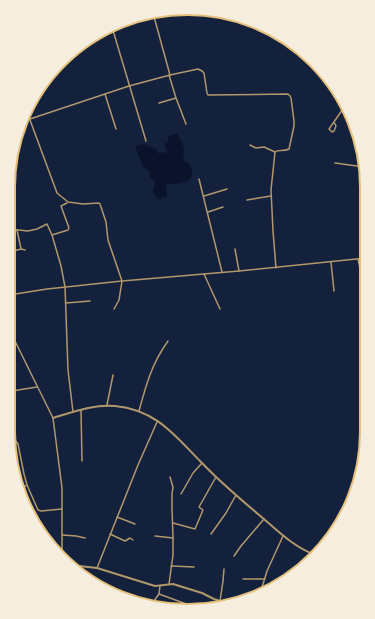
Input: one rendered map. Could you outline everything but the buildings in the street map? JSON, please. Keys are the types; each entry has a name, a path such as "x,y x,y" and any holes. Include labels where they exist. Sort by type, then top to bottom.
{"street":[{"path":"154,18 176,98 186,124"},
{"path":"113,32 146,141"},
{"path":"114,309 118,300 122,281 108,240 106,222 99,203 83,204 68,202 57,193 30,119 129,86 200,69 204,73 208,95 288,94 290,96 294,126 288,150 277,150 275,152 264,146 256,148 250,145"},
{"path":"106,94 116,129"},
{"path":"159,103 176,98"},
{"path":"334,122 336,126 332,132 329,130 334,122 342,111"},
{"path":"275,152 271,196 276,268"},
{"path":"335,163 359,166"},
{"path":"199,178 222,272"},
{"path":"204,196 227,189"},
{"path":"247,200 271,196"},
{"path":"52,235 68,230 69,228 60,206 68,202"},
{"path":"208,212 223,207"},
{"path":"21,249 17,229 28,231 47,224 52,235 61,266 65,287 68,370 73,412"},
{"path":"235,249 239,271"},
{"path":"15,250 25,250"},
{"path":"15,294 122,281 276,268 358,259 360,268"},
{"path":"331,262 334,291"},
{"path":"204,274 220,309"},
{"path":"66,304 90,301"},
{"path":"15,341 53,418 62,488 62,549"},
{"path":"139,411 150,372 160,351 168,341"},
{"path":"107,406 113,375"},
{"path":"15,391 37,387"},
{"path":"53,418 96,406 107,406 126,407 158,420 236,495 298,548 309,553"},
{"path":"81,410 82,461"},
{"path":"97,568 138,465 158,420"},
{"path":"15,440 18,444 27,485 38,510 62,509"},
{"path":"181,494 193,473 202,463"},
{"path":"169,584 173,555 173,487 170,477"},
{"path":"173,523 195,529 203,510 199,507 216,477"},
{"path":"211,534 226,513 236,495"},
{"path":"117,517 135,524"},
{"path":"234,556 264,519"},
{"path":"110,534 126,541 130,538 133,540"},
{"path":"62,535 85,538"},
{"path":"155,536 173,538"},
{"path":"262,587 267,571 283,536"},
{"path":"80,566 97,568 155,586 173,584 196,590 220,601 224,569"},
{"path":"171,566 194,567"},
{"path":"243,579 264,579"},
{"path":"154,601 158,594 160,586"},
{"path":"158,594 188,604"}],"water":[{"path":"178,133 184,147 183,160 190,164 192,173 191,177 186,182 166,184 167,197 158,199 153,192 155,182 150,177 149,171 143,167 135,146 144,144 157,149 156,150 160,154 162,152 165,153 167,150 165,148 165,143 168,143 168,136"}]}
